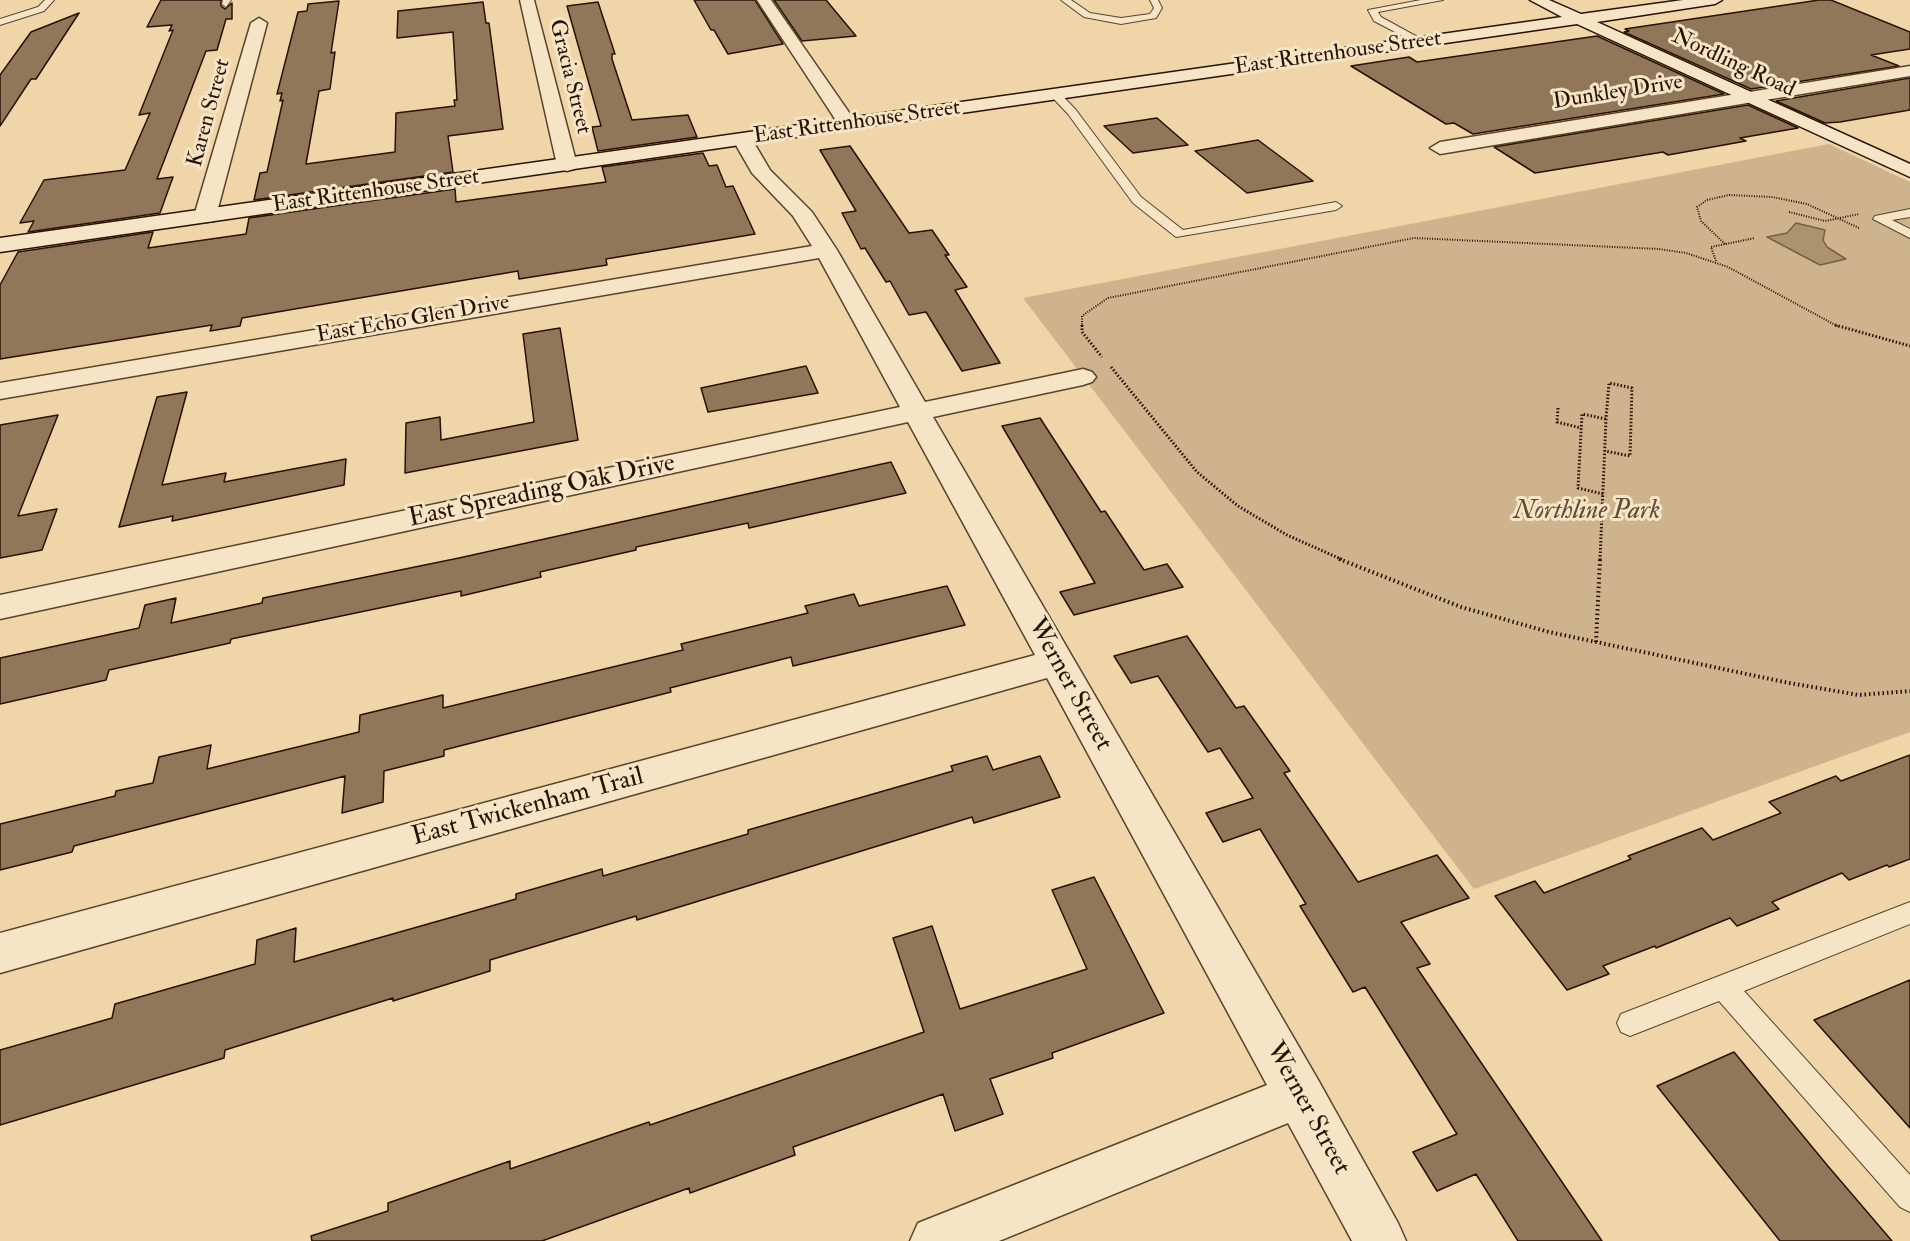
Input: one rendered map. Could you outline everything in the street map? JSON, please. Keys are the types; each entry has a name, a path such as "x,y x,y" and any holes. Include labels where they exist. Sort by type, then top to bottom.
{"street":[{"name":"Gracia Street","path":"527,0 567,165"},
{"path":"764,0 848,124"},
{"name":"Nordling Road","path":"1537,0 1910,171"},
{"name":"East Rittenhouse Street","path":"0,245 1715,0"},
{"name":"Karen Street","path":"205,216 259,23"},
{"name":"Dunkley Drive","path":"1440,148 1647,111 1752,98 1910,70"},
{"name":"Werner Street","path":"743,140 762,173 801,212 826,250 1380,1241"},
{"name":"East Echo Glen Drive","path":"0,391 826,250"},
{"name":"East Spreading Oak Drive","path":"0,607 1083,377"},
{"name":"East Twickenham Trail","path":"0,953 1057,662"},
{"path":"936,1241 1300,1095"}],"lane":[{"path":"0,22 41,9 50,0"},
{"path":"1065,0 1087,15 1121,21 1154,16 1158,8 1154,0"},
{"path":"1420,42 1377,19 1372,10 1439,0"},
{"path":"1055,94 1072,112 1137,200 1181,234 1336,206"},
{"path":"1910,213 1880,219 1910,234"},
{"path":"1630,1023 1910,913"},
{"path":"1723,987 1910,1197"}],"path":[{"path":"1725,244 1701,221 1697,214 1697,207 1707,200 1729,195 1772,197 1807,204 1839,218 1825,221 1790,212"},
{"path":"1716,261 1711,247 1755,237"},
{"path":"1910,346 1871,337 1828,322 1716,261 1659,249 1414,238 1108,298 1082,316 1082,332 1197,472 1238,506 1287,534 1366,570 1461,607 1549,632 1789,683 1859,695 1910,691"},
{"path":"1596,642 1606,419 1609,383 1632,388 1630,456 1605,451"},
{"path":"1558,408 1557,422 1581,428"},
{"path":"1603,494 1578,488 1582,414 1606,419"}],"green space":[{"name":"Northline Park","path":"1829,144 1910,182 1910,732 1474,889 1023,298"}],"shaded area":[{"path":"1796,223 1825,230 1823,240 1827,247 1846,259 1820,265 1767,237 1787,233"}],"building":[{"path":"161,0 221,0 221,6 225,9 232,3 232,19 226,19 217,50 206,51 157,179 173,177 160,213 28,232 34,221 20,223 44,180 125,170 150,113 139,115 173,30 169,31 172,25 147,27"},
{"path":"694,0 755,0 783,44 728,54"},
{"path":"774,0 826,0 856,36 802,41"},
{"path":"1831,0 1910,32 1910,49 1871,55 1899,66 1751,89 1624,32 1629,31 1625,29"},
{"path":"339,1 331,53 335,52 330,89 319,91 306,164 395,152 396,113 455,106 454,100 457,100 453,32 397,38 398,11 483,2 486,23 489,23 503,129 448,136 453,172 254,200 260,173 267,172 283,100 280,101 282,93 277,94 298,12 307,11 308,4"},
{"path":"598,2 615,54 612,54 612,59 632,120 688,115 697,137 598,151 592,127 601,126 567,6"},
{"path":"79,13 36,79 31,79 0,126 0,75 31,32"},
{"path":"1597,36 1724,94 1473,134 1454,123 1446,124 1351,66 1409,57 1417,62"},
{"path":"1910,78 1910,110 1825,123 1776,101"},
{"path":"1748,105 1798,128 1740,138 1746,141 1668,155 1663,152 1535,173 1494,147"},
{"path":"1157,118 1188,145 1133,153 1104,126"},
{"path":"1258,140 1313,181 1247,193 1195,151"},
{"path":"850,146 909,233 932,230 949,255 945,255 967,287 955,290 1000,363 962,371 926,312 909,315 890,281 886,282 865,248 861,249 842,213 856,211 820,150"},
{"path":"703,153 709,166 717,165 726,187 733,186 755,234 606,259 607,265 519,279 518,271 242,318 240,326 210,331 212,325 0,359 0,285 18,252 153,232 148,248 246,234 249,218 455,189 456,202 606,182 602,167"},
{"path":"560,328 578,440 405,473 406,423 440,417 441,440 534,422 523,334"},
{"path":"806,366 818,393 708,412 701,388"},
{"path":"187,392 162,485 226,473 224,482 346,459 344,485 172,521 173,516 119,527 157,397"},
{"path":"58,415 18,516 57,509 42,550 0,558 0,425"},
{"path":"1040,418 1101,512 1105,511 1144,570 1167,564 1183,587 1074,615 1060,592 1095,583 1002,426"},
{"path":"891,462 906,493 749,528 748,523 636,547 636,550 540,572 541,577 461,596 461,591 231,639 230,643 109,670 106,680 0,704 0,658 139,628 145,605 176,598 171,623 262,603 263,598 459,558"},
{"path":"947,586 965,625 793,666 791,657 670,688 671,692 444,750 444,756 384,771 383,802 342,813 345,776 74,846 72,852 0,870 0,824 115,796 116,791 153,783 159,757 211,745 207,769 359,732 360,715 443,695 443,708 683,650 681,644 808,613 805,606 854,594 859,606"},
{"path":"1187,636 1236,708 1244,706 1290,771 1284,773 1358,882 1437,855 1469,898 1401,922 1430,964 1417,968 1602,1241 1518,1241 1476,1174 1437,1191 1413,1152 1457,1134 1365,987 1353,992 1300,906 1306,904 1260,829 1223,842 1206,813 1253,798 1220,748 1208,752 1158,676 1131,683 1114,656"},
{"path":"1910,755 1910,859 1889,867 1887,865 1849,880 1842,873 1772,902 1779,909 1737,926 1730,918 1656,948 1655,946 1603,966 1609,974 1567,990 1495,896 1535,881 1544,893 1631,859 1628,856 1702,828 1713,840 1781,813 1769,802 1836,776 1841,781"},
{"path":"987,756 993,770 1040,756 1060,797 974,823 972,817 637,920 636,916 490,960 490,971 393,1001 393,998 225,1050 224,1058 0,1125 0,1050 112,1018 115,1004 255,964 257,940 296,928 294,962 516,899 516,894 602,869 603,876 748,834 748,830 953,771 951,766"},
{"path":"1094,877 1164,1013 1052,1053 1053,1058 990,1079 1003,1114 955,1131 943,1094 793,1147 795,1155 690,1193 689,1188 542,1241 312,1241 311,1236 388,1211 388,1203 510,1161 510,1169 649,1122 650,1125 924,1032 893,938 932,926 960,1009 1087,969 1052,890"},
{"path":"1910,980 1910,1128 1814,1020"},
{"path":"1734,1052 1892,1241 1780,1241 1657,1086"}]}
